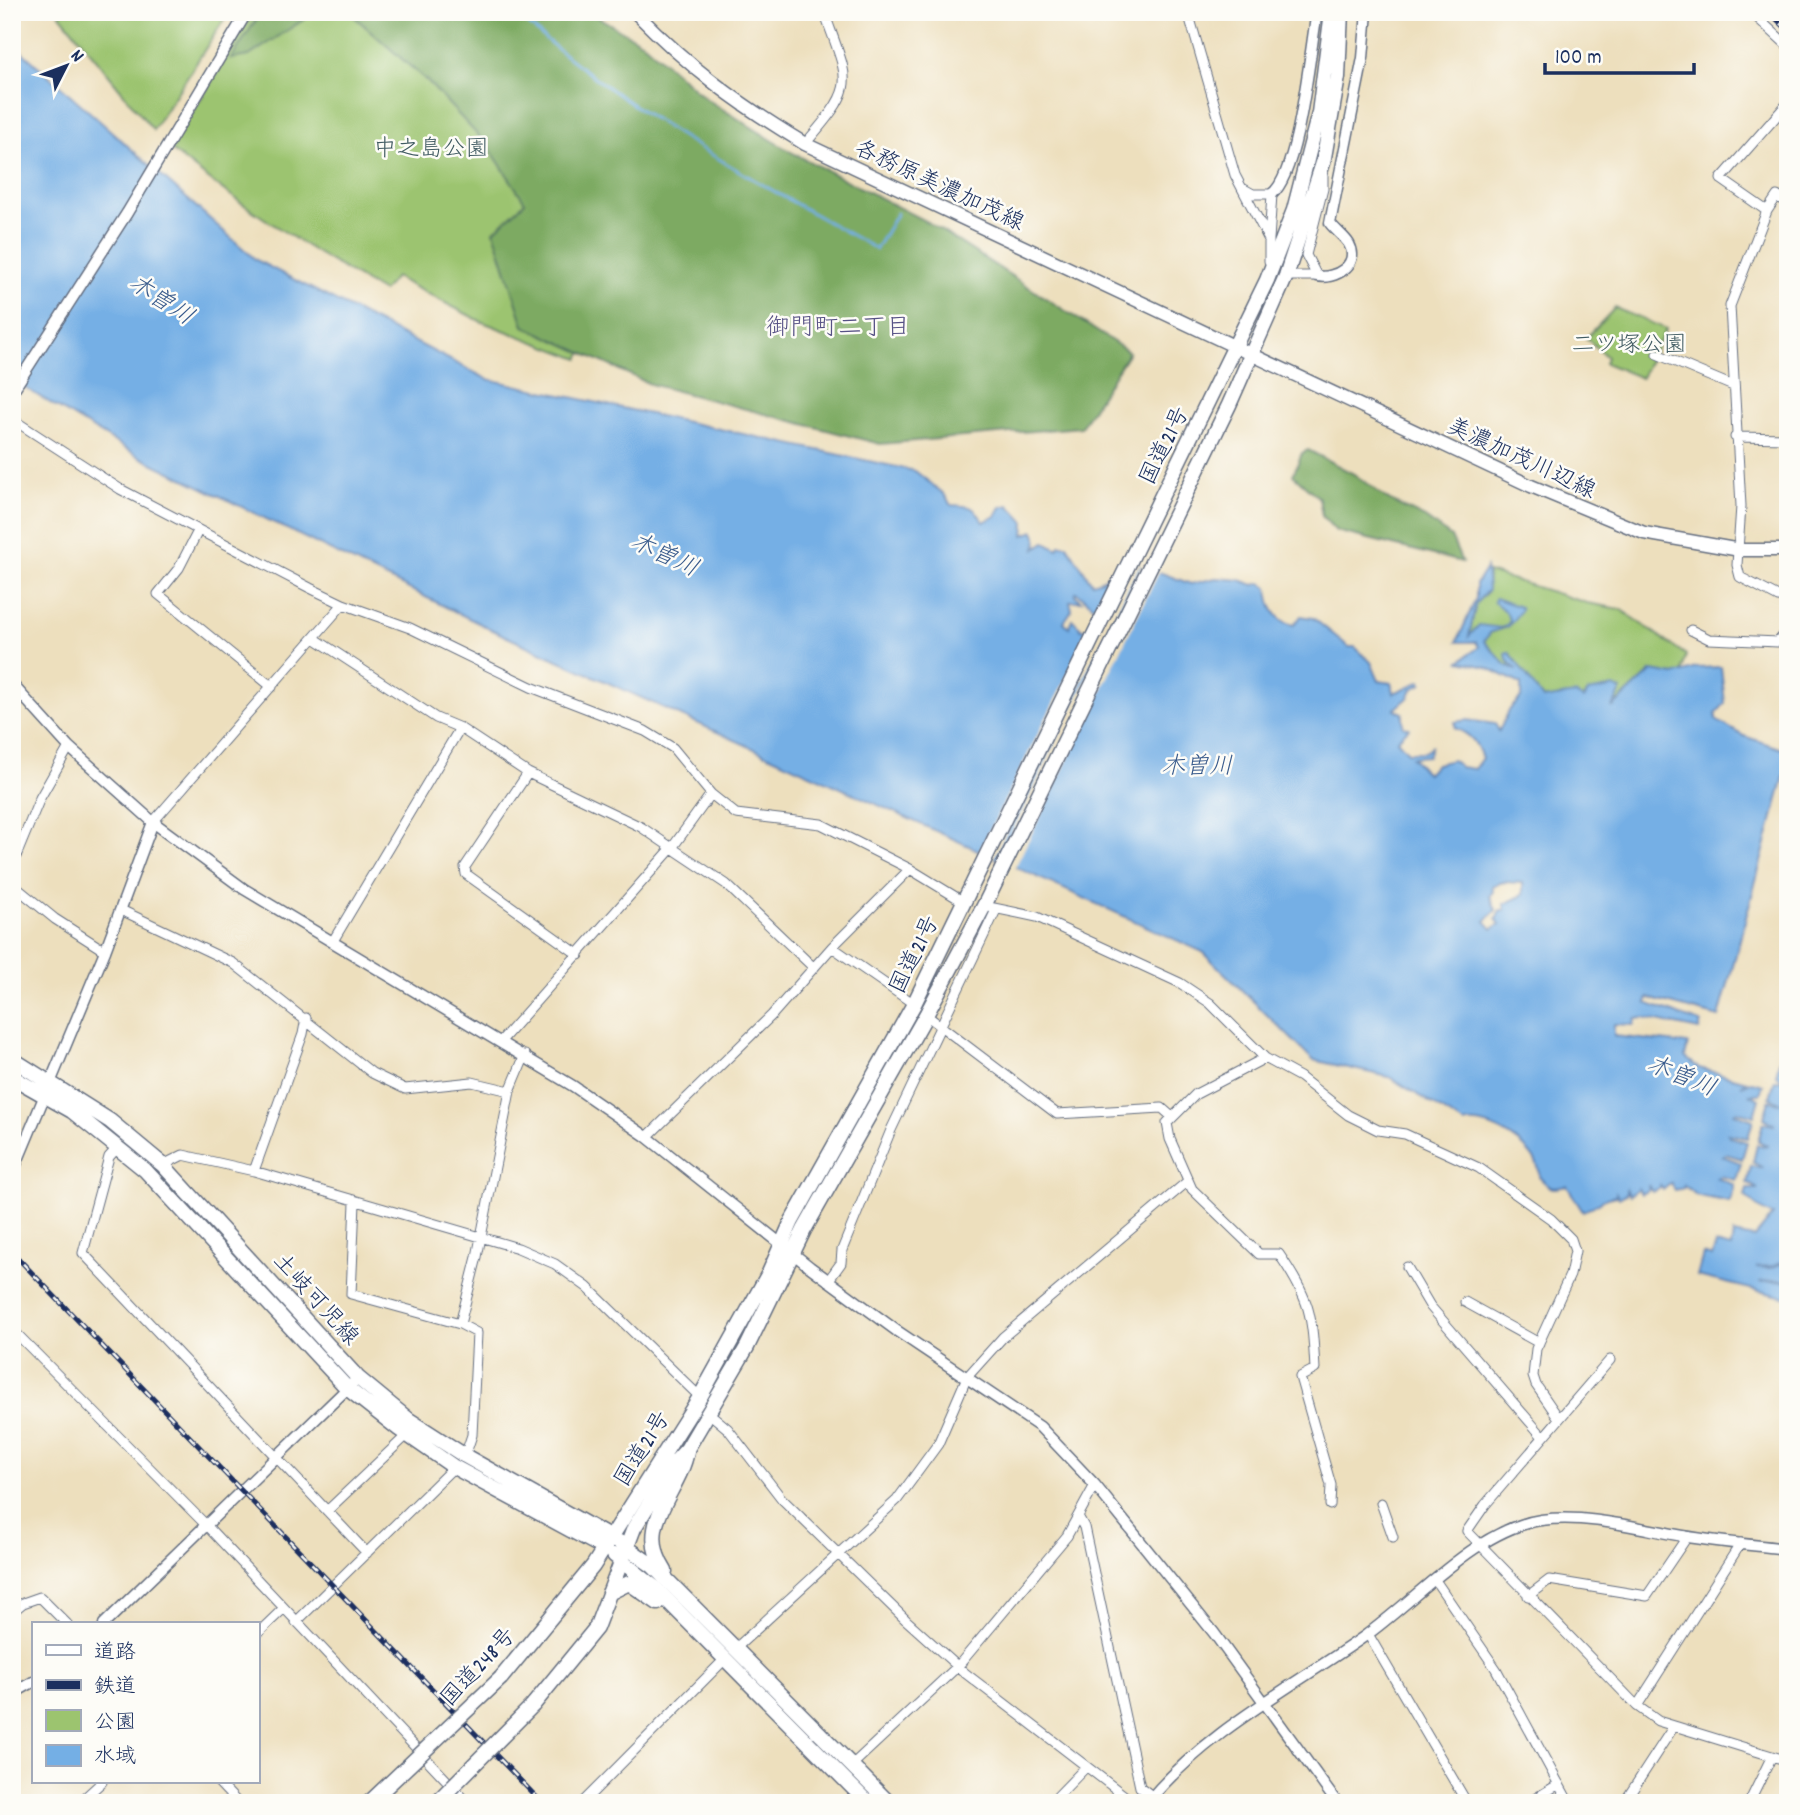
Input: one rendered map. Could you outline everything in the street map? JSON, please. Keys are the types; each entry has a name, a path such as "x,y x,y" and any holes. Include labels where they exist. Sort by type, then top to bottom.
{"main road":[{"name":"各務原美濃加茂線","path":"635,12 701,76 738,104 805,144 1252,355"},
{"name":"国道21号","path":"608,1543 700,1397 838,1136 914,1004 1237,348 1294,210 1319,113 1332,12"},
{"name":"国道21号","path":"623,1552 668,1473 687,1449 747,1347 794,1253 926,1015 990,908 990,892 1229,405 1286,276 1323,163 1338,77 1341,12"},
{"name":"美濃加茂川辺線","path":"1252,355 1598,515 1644,533 1740,550 1788,550"},
{"name":"土岐可児線","path":"12,1059 118,1147 407,1435 454,1467 608,1543"},
{"name":"土岐可児線","path":"12,1077 49,1089 110,1121 163,1165 353,1383 465,1456 608,1543"},
{"path":"687,1449 684,1467 666,1496 653,1540 656,1555 664,1569 703,1612 706,1619"},
{"path":"608,1543 653,1566 706,1619 731,1653 868,1803"},
{"name":"国道248号","path":"369,1803 501,1678 571,1595 608,1543"},
{"path":"436,1803 533,1705 596,1628 623,1552"},
{"path":"623,1552 704,1637"},
{"path":"609,1593 629,1583 650,1596 681,1626 731,1653 889,1803"}],"street":[{"path":"12,392 64,314 247,12"},
{"path":"805,144 838,105 847,77 824,12"},
{"path":"1188,12 1235,175 1269,240"},
{"path":"1244,189 1253,194 1272,194 1282,186 1295,143 1317,12"},
{"path":"1286,276 1317,276 1330,279 1342,273 1351,258 1350,246 1329,223 1363,58 1367,12"},
{"path":"1751,12 1788,47"},
{"path":"1767,211 1721,178 1788,103"},
{"path":"1317,276 1306,255 1323,189 1323,163"},
{"path":"1267,280 1271,254 1269,240 1272,194"},
{"path":"1788,203 1777,196 1767,211 1730,306 1735,437 1741,506 1737,565 1740,577 1777,597 1788,598"},
{"path":"1657,354 1734,386"},
{"path":"12,419 120,489 343,604 410,628 531,687 645,731 673,748 711,794 736,814 821,824 910,869 964,902"},
{"path":"1735,437 1788,438"},
{"path":"198,531 179,568 158,594 272,687"},
{"path":"12,1174 105,951 153,822 343,604"},
{"path":"1691,630 1709,639 1778,642 1788,629"},
{"path":"314,638 436,718 460,728 528,773 641,827 726,884 814,968"},
{"path":"12,684 69,747 153,822 244,889 525,1055 647,1137 828,1280 1040,1427 1095,1485 1214,1633 1336,1803"},
{"path":"333,941 460,728"},
{"path":"12,866 40,798 69,747"},
{"path":"528,773 466,867 466,874 579,955"},
{"path":"501,1041 672,848 711,794"},
{"path":"647,1137 772,1016 832,947 910,869"},
{"path":"12,884 55,919 105,951"},
{"path":"828,1280 838,1268 842,1250 891,1130 941,1025 990,908 1037,917 1180,983 1210,1003 1265,1058 1300,1077 1348,1115 1378,1130 1405,1134 1479,1168 1551,1219 1570,1239 1575,1251 1570,1275 1539,1343 1533,1376 1536,1385 1558,1417"},
{"path":"121,910 233,963 306,1018 372,1073 405,1090 472,1082 510,1091"},
{"path":"832,947 914,1004"},
{"path":"926,1015 1057,1114 1162,1108 1171,1116"},
{"path":"254,1171 284,1090 306,1018"},
{"path":"460,1324 481,1238 510,1091 525,1055"},
{"path":"1265,1058 1196,1094 1171,1116 1167,1123 1170,1139 1192,1189 1259,1254 1279,1254 1298,1281 1312,1314 1315,1369 1300,1377 1326,1460 1331,1485 1330,1505"},
{"path":"118,1147 109,1157 83,1253 367,1553"},
{"path":"163,1165 183,1155 254,1171 481,1238 555,1264 587,1287 700,1397"},
{"path":"582,1803 731,1653 897,1500 938,1444 967,1377 1003,1337 1188,1181"},
{"path":"355,1203 351,1294 460,1324 477,1333 472,1435 465,1456"},
{"path":"1407,1267 1430,1306 1543,1437"},
{"path":"1465,1302 1539,1343"},
{"path":"12,1329 206,1525 468,1803"},
{"path":"1610,1360 1558,1417 1468,1528 1469,1534 1637,1706 1658,1721 1788,1761"},
{"path":"106,1622 353,1383"},
{"path":"709,1413 728,1429 782,1499 958,1666 1134,1803"},
{"path":"327,1511 407,1435"},
{"path":"296,1622 454,1467"},
{"path":"852,1765 958,1666 1079,1518 1095,1485"},
{"path":"1381,1503 1393,1537"},
{"path":"1079,1518 1084,1527 1140,1787 1150,1800 1187,1760 1368,1634 1479,1546 1538,1521 1594,1521 1687,1537 1788,1549"},
{"path":"1528,1596 1549,1580 1647,1596 1687,1537"},
{"path":"1637,1706 1741,1544"},
{"path":"1435,1580 1496,1669 1569,1803"},
{"path":"12,1612 23,1603 40,1597 65,1622"},
{"path":"259,1632 284,1608"},
{"path":"1368,1634 1466,1803"},
{"path":"12,1695 32,1683"},
{"path":"1624,1803 1674,1726"},
{"path":"1749,1803 1772,1756"},
{"path":"1051,1803 1086,1768"},
{"path":"79,1803 100,1784"},
{"path":"220,1784 238,1803"},
{"path":"1528,1803 1559,1784"},
{"path":"12,1798 17,1803"}],"green space":[{"path":"58,12 229,12 153,130"},
{"name":"中之島公園","path":"254,12 480,12 600,318 579,359 480,321 395,277 383,292 274,225 170,149"},
{"path":"261,12 315,12 249,56 231,59"},
{"path":"349,12 589,12 643,43 705,98 791,152 931,224 1129,352 1081,427 880,444 650,384 524,326 494,231 525,202 488,146 429,83"},
{"name":"二ツ塚公園","path":"1615,308 1666,329 1641,378 1605,363 1607,357 1586,338"},
{"path":"1308,450 1354,474 1390,501 1425,518 1451,537 1462,562 1336,531 1322,516 1319,498 1293,475 1302,453"},
{"path":"1488,572 1587,603 1620,609 1686,655 1682,673 1674,675 1652,671 1611,708 1621,690 1586,694 1584,699 1569,695 1543,699 1510,653 1517,670 1506,665 1484,641 1490,633 1508,627 1510,622 1504,627 1469,636 1476,603 1487,592"}],"water":[{"name":"木曽川","path":"12,43 256,260 487,379 915,471 944,494 951,505 971,508 984,522 996,516 1001,507 1009,505 1025,522 1024,535 1034,531 1038,540 1036,548 1045,542 1058,549 1060,545 1067,545 1092,583 1104,579 1111,572 1143,566 1191,584 1216,578 1240,580 1254,585 1261,583 1268,588 1272,606 1282,620 1294,625 1301,616 1313,618 1349,647 1355,647 1371,662 1379,681 1391,683 1394,693 1421,681 1422,684 1412,689 1408,698 1395,709 1403,713 1403,726 1409,728 1397,740 1408,752 1425,752 1432,745 1428,756 1412,757 1427,774 1436,764 1453,760 1460,767 1474,769 1482,758 1480,752 1472,739 1455,728 1455,722 1466,720 1495,724 1499,731 1510,709 1521,698 1521,684 1486,667 1460,661 1479,647 1476,642 1457,642 1476,598 1476,584 1486,568 1488,590 1476,603 1469,636 1479,625 1502,628 1510,622 1506,612 1494,602 1495,598 1520,607 1521,610 1508,627 1491,632 1484,641 1506,665 1517,670 1507,660 1506,653 1510,653 1543,699 1575,694 1584,699 1588,692 1614,687 1621,691 1612,708 1652,671 1674,675 1696,668 1721,667 1725,703 1716,714 1716,720 1744,736 1788,751 1788,762 1719,1017 1648,998 1646,1003 1701,1023 1699,1030 1643,1018 1635,1019 1634,1025 1614,1024 1614,1036 1688,1044 1685,1057 1699,1068 1747,1081 1741,1085 1752,1082 1763,1085 1760,1094 1749,1094 1759,1099 1754,1116 1737,1111 1734,1113 1753,1120 1748,1138 1728,1134 1747,1142 1742,1159 1726,1154 1723,1156 1741,1163 1736,1180 1720,1176 1717,1178 1735,1185 1730,1202 1695,1195 1684,1185 1684,1188 1675,1190 1671,1183 1663,1190 1660,1184 1660,1188 1652,1192 1648,1185 1649,1190 1641,1194 1638,1188 1630,1195 1626,1189 1626,1194 1619,1198 1616,1193 1616,1196 1607,1198 1583,1212 1567,1186 1552,1188 1539,1177 1538,1167 1532,1156 1512,1137 1486,1125 1464,1124 1389,1077 1313,1060 1203,952 505,636 140,457 12,380","holes":["1076,592 1100,611 1089,630 1082,629 1072,619 1069,627 1064,622 1072,610 1070,601 1081,601 1075,595","1503,882 1523,883 1523,895 1504,904 1505,910 1500,910 1496,919 1500,924 1492,929 1485,921 1496,910 1490,896 1492,886"]},
{"name":"木曽川","path":"1780,1058 1788,1060 1788,1259 1774,1266 1756,1267 1770,1268 1788,1261 1788,1280 1759,1282 1788,1281 1788,1298 1697,1276 1703,1254 1712,1257 1716,1244 1731,1248 1733,1234 1754,1238 1773,1215 1762,1211 1745,1196 1747,1189 1758,1189 1747,1183 1751,1166 1763,1168 1753,1162 1757,1145 1769,1146 1758,1141 1763,1123 1775,1125 1764,1118 1769,1101 1781,1103 1770,1097 1775,1080 1786,1081 1776,1075"}],"pier":[{"path":"1143,563 1160,570 1014,870 997,862"},
{"path":"1140,564 993,860 978,854 1097,616 1117,568"}],"waterway":[{"path":"515,12 555,47 642,111 735,169 876,249 897,213"}],"railway":[{"path":"1769,12 1788,30"},
{"path":"12,1252 542,1803"}],"district":[{"name":"御門町二丁目","path":"838,326"}]}
